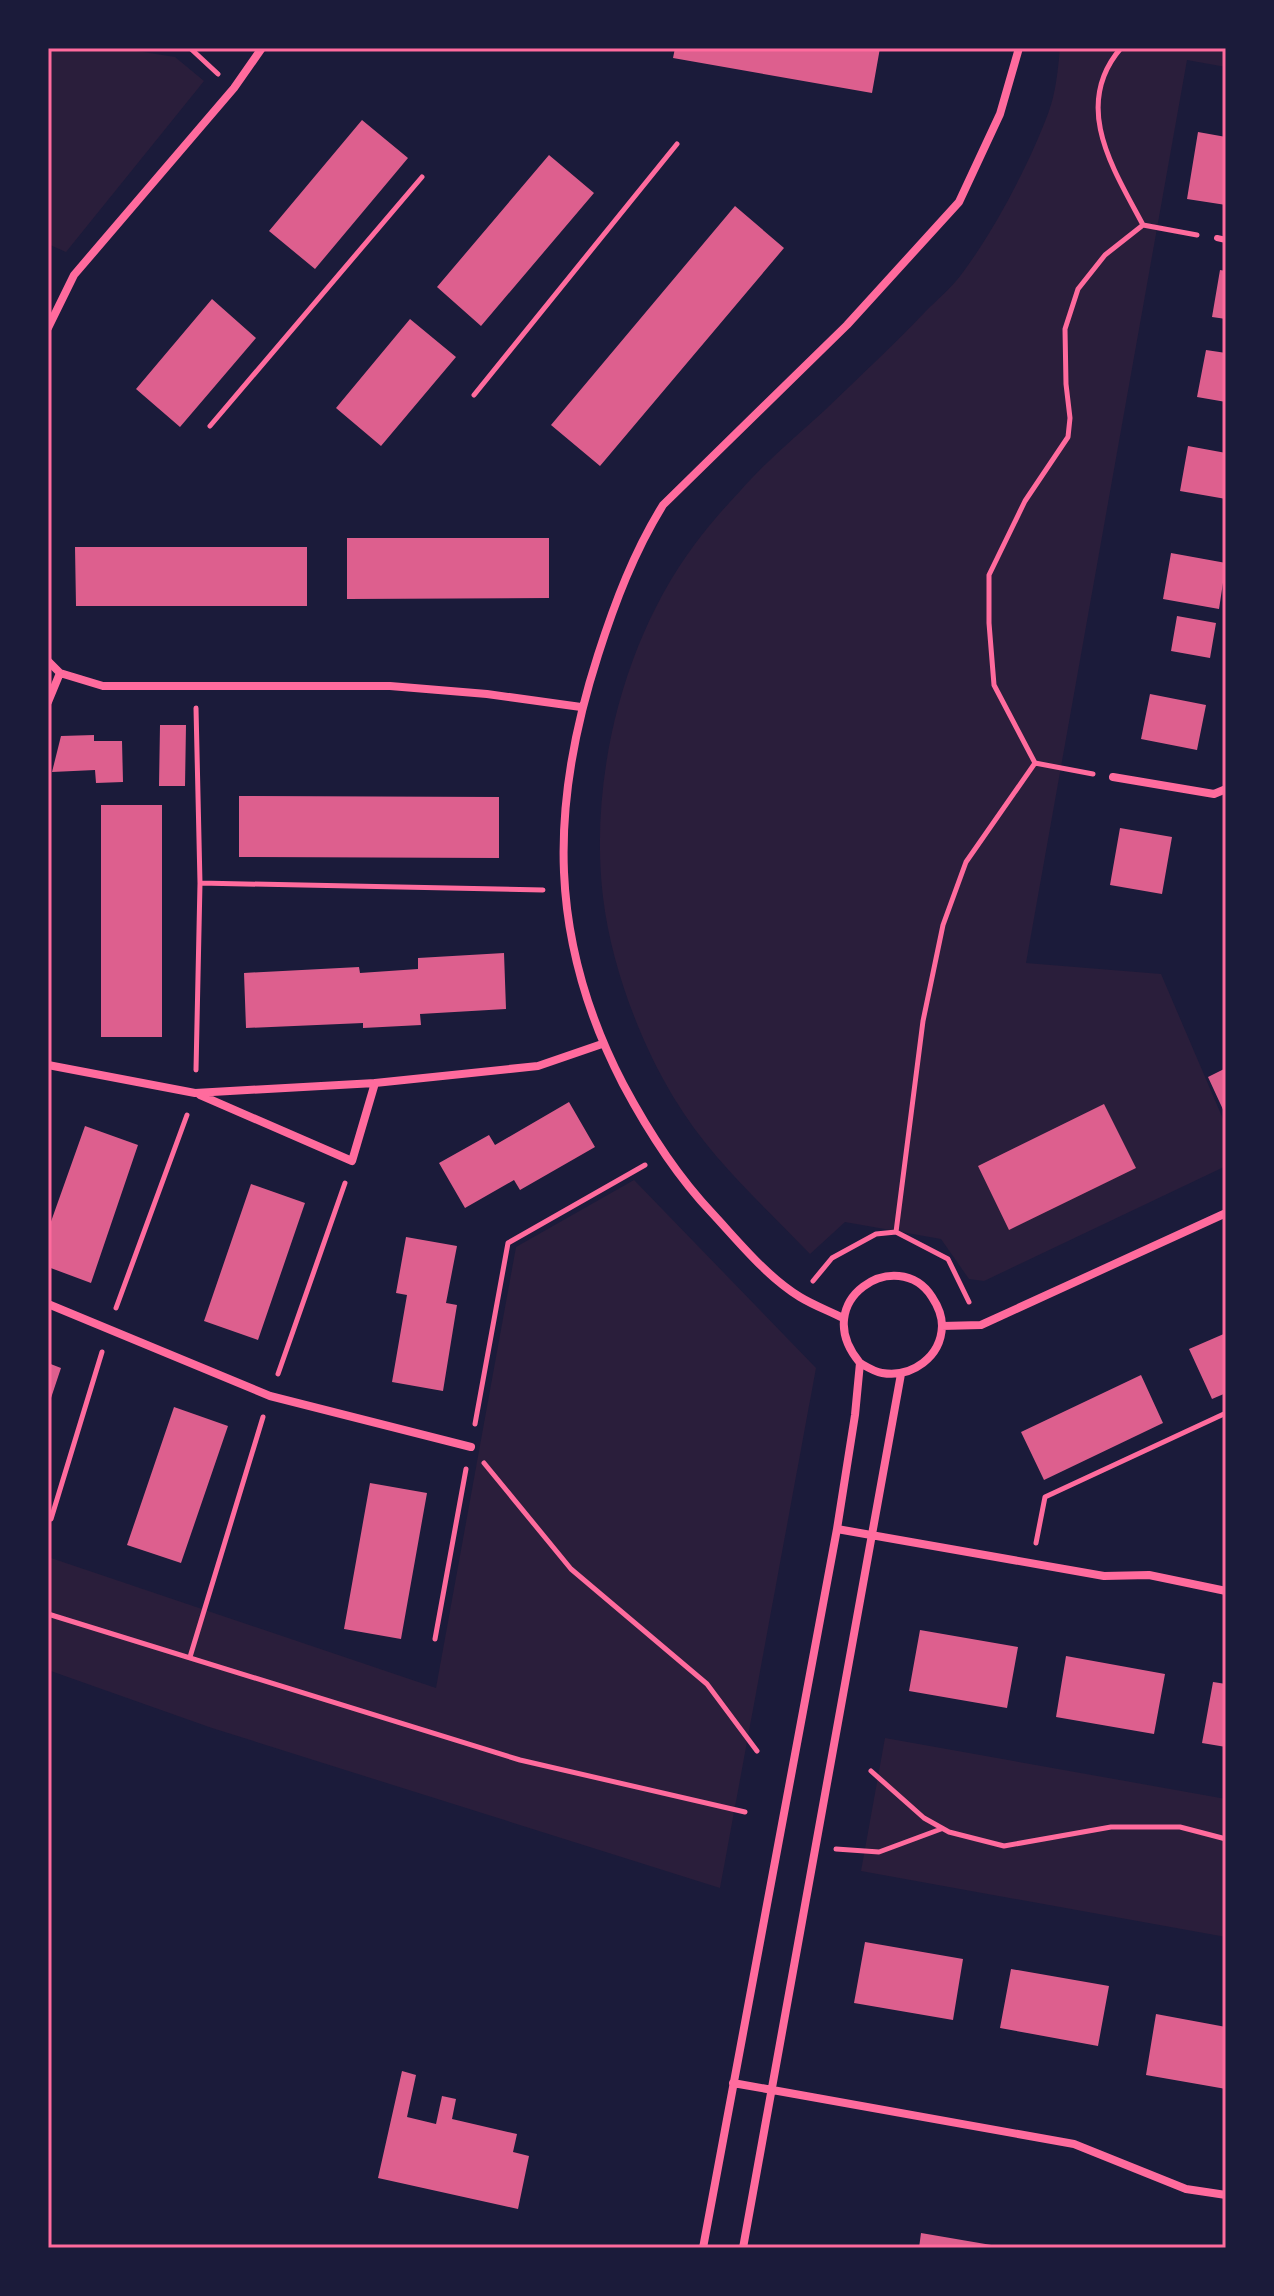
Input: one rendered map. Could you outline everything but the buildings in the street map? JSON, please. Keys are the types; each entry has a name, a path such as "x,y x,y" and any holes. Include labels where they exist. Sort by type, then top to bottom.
{"street":[{"path":"48,328 74,275 234,88 262,48"},
{"path":"843,1318 799,1297 766,1271 695,1195 663,1155 602,1044 584,993 572,945 564,890 566,786 581,707 618,593 663,505 847,325 959,202 1000,114 1019,48"},
{"path":"48,661 60,673 103,686 390,686 487,694 581,707"},
{"path":"48,702 60,673"},
{"path":"1113,777 1214,794 1226,789"},
{"path":"195,1093 375,1083 538,1066 602,1044"},
{"path":"48,1065 195,1093 352,1161 375,1083"},
{"path":"942,1326 981,1325 1226,1213"},
{"path":"896,1276 914,1281 929,1292 939,1307 942,1326 939,1343 930,1357 917,1368 901,1374 880,1373 860,1363 847,1343 843,1318 849,1301 861,1287 878,1278 896,1276"},
{"path":"48,1304 270,1396 471,1447"},
{"path":"703,2248 837,1529 860,1363"},
{"path":"743,2248 901,1374"},
{"path":"837,1529 1104,1576 1149,1575 1226,1591"},
{"path":"733,2083 1074,2144 1186,2189 1226,2195"}],"lane":[{"path":"1217,238 1226,240"}],"path":[{"path":"190,48 234,88"},
{"path":"1121,48 1100,84 1098,115 1104,150 1143,225"},
{"path":"474,395 677,144"},
{"path":"210,426 422,177"},
{"path":"1035,763 994,685 989,575 1025,501 1068,437 1070,418 1065,329 1078,289 1105,255 1143,225 1217,238"},
{"path":"195,1093 200,883 196,685"},
{"path":"1035,763 1113,777"},
{"path":"896,1232 923,1021 943,925 966,862 1035,763"},
{"path":"200,883 564,890"},
{"path":"435,1639 508,1243 663,1155"},
{"path":"1032,1562 1045,1497 1226,1413"},
{"path":"471,1447 571,1569 707,1684 757,1751"},
{"path":"48,1614 520,1760 745,1812"},
{"path":"871,1771 924,1818 949,1832 1004,1846 1111,1827 1180,1827 1226,1839"},
{"path":"816,1848 879,1852 942,1828"}],"shaded area":[{"path":"48,48 118,48 175,57 204,81 66,252 48,244"},
{"path":"1060,48 1226,48 1226,67 1187,60 1026,963 1161,974 1226,1126 1226,1166 984,1281 969,1279 941,1239 845,1222 810,1254 704,1141 674,1098 649,1052 620,975 603,897 601,806 617,712 648,623 670,582 700,537 751,479 961,275 998,217 1032,152 1051,104"},
{"path":"634,1180 816,1368 720,1888 212,1728 48,1670 48,1557 436,1688 516,1247"},
{"path":"885,1738 1226,1799 1226,1937 861,1871"}]}
